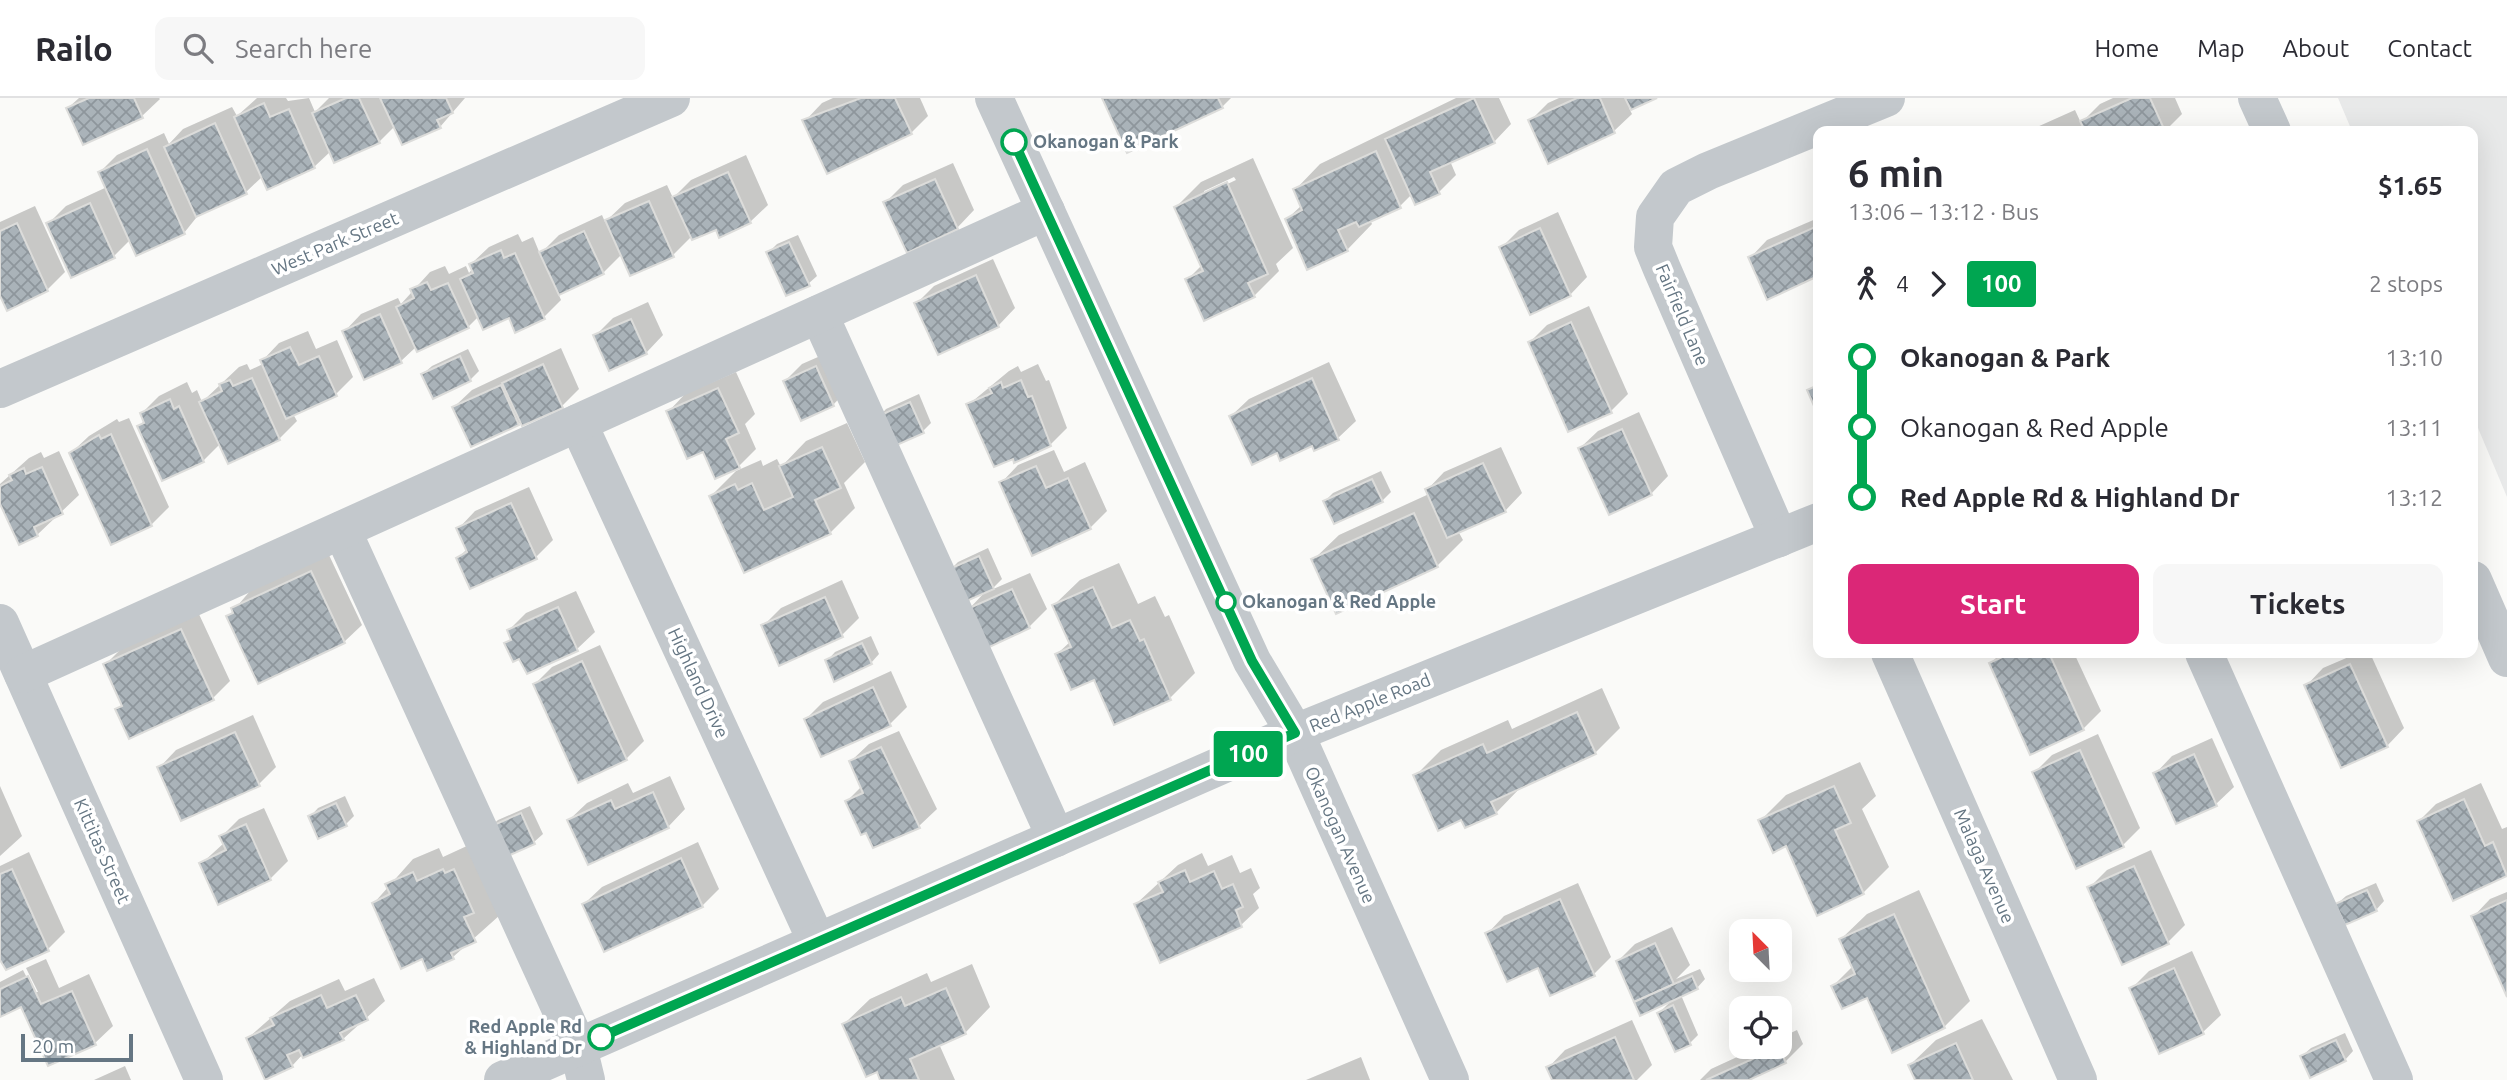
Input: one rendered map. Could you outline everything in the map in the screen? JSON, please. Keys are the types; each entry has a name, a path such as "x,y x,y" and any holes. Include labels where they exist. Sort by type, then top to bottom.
{"street":[{"name":"West Park Street","path":"0,389 670,98"},
{"name":"Okanogan Avenue","path":"994,98 1252,661 1295,733 1450,1080"},
{"name":"Fairfield Lane","path":"1819,126 1886,98"},
{"path":"2257,98 2270,126"},
{"name":"Fairfield Lane","path":"1779,538 1653,247 1655,217 1676,187 1813,129"},
{"path":"23,674 1046,211"},
{"path":"818,314 1056,838"},
{"name":"Highland Drive","path":"578,423 817,942"},
{"name":"Red Apple Road","path":"503,1080 582,1064 817,942 1295,733 1813,524"},
{"path":"342,530 582,1064"},
{"path":"2478,591 2507,657"},
{"name":"Kittitas Street","path":"0,623 204,1080"},
{"name":"Malaga Avenue","path":"1892,658 2078,1080"},
{"path":"2206,658 2394,1080"}],"shaded area":[{"path":"2338,98 2507,98 2507,497 2478,428 2478,126 2350,126"}],"building":[{"path":"89,98 134,98 143,118 83,145 66,108"},
{"path":"346,98 359,98 380,143 334,163 312,113"},
{"path":"380,98 446,98 453,113 437,120 441,128 402,145"},
{"path":"861,98 895,98 912,134 827,174 802,120"},
{"path":"1102,98 1218,98 1223,108 1127,153"},
{"path":"1474,98 1495,143 1430,172 1440,194 1415,205 1385,139"},
{"path":"1577,98 1600,98 1615,133 1548,164 1528,120"},
{"path":"1625,98 1657,98 1631,110"},
{"path":"2132,98 2150,98 2163,126 2082,126 2080,121"},
{"path":"264,103 270,117 289,109 315,168 267,190 234,117"},
{"path":"215,123 247,194 196,217 164,147"},
{"path":"147,149 185,234 136,256 98,172"},
{"path":"1376,151 1401,208 1359,227 1356,222 1338,230 1348,251 1307,270 1285,219 1302,210 1293,189"},
{"path":"728,172 751,223 719,238 716,230 692,240 672,197"},
{"path":"935,179 958,229 907,253 883,202"},
{"path":"1227,182 1268,274 1248,283 1255,297 1204,321 1185,279 1203,271 1174,207"},
{"path":"649,201 674,257 630,276 605,220"},
{"path":"90,203 115,258 71,278 46,223"},
{"path":"17,223 48,291 7,311 0,296 0,231"},
{"path":"1540,228 1571,296 1530,315 1499,247"},
{"path":"1813,228 1813,278 1767,300 1748,257"},
{"path":"584,231 604,274 559,295 539,252"},
{"path":"789,242 810,286 786,296 766,252"},
{"path":"501,250 504,258 515,253 545,319 515,333 509,318 483,330 460,279 473,273 469,264"},
{"path":"976,275 999,327 938,355 914,303"},
{"path":"427,282 431,290 448,283 469,328 417,352 396,307 414,298 410,289"},
{"path":"380,314 402,363 364,380 342,331"},
{"path":"631,319 647,354 609,371 593,335"},
{"path":"1571,322 1612,413 1568,432 1528,342"},
{"path":"290,347 299,365 319,356 337,396 286,419 260,360"},
{"path":"460,356 471,381 433,399 421,374"},
{"path":"543,364 563,408 522,426 502,383"},
{"path":"816,366 834,406 801,421 783,381"},
{"path":"252,378 280,440 228,464 199,402 222,391 219,384 230,380 233,386"},
{"path":"1312,378 1339,440 1314,451 1312,446 1280,461 1277,453 1252,465 1229,416"},
{"path":"1021,380 1028,397 1032,396 1051,446 1014,463 1013,459 994,467 966,404 992,393 989,388 1001,382 1003,388"},
{"path":"501,385 519,425 471,447 452,407"},
{"path":"1813,387 1813,404 1807,390"},
{"path":"718,388 739,433 726,439 740,468 715,479 703,452 687,459 666,411"},
{"path":"170,399 174,409 179,406 204,462 162,481 137,426 144,423 140,413"},
{"path":"910,402 924,433 890,448 876,417"},
{"path":"1622,429 1652,495 1609,515 1578,448"},
{"path":"111,434 152,526 111,545 69,453 99,435 101,439"},
{"path":"822,447 841,488 815,500 831,534 744,573 709,496 735,484 738,490 752,483 764,510 793,497 779,466"},
{"path":"1483,463 1506,512 1447,538 1425,489"},
{"path":"1036,466 1046,488 1068,478 1091,529 1032,556 999,482"},
{"path":"42,467 63,514 34,527 38,536 19,545 0,504 0,486 12,480 9,475 24,468 26,474"},
{"path":"1372,479 1383,502 1334,524 1323,501"},
{"path":"511,503 537,559 470,589 456,558 467,552 456,528"},
{"path":"1414,513 1438,567 1336,614 1311,559"},
{"path":"979,556 994,589 962,603 947,570"},
{"path":"311,571 345,643 258,684 226,616 233,613 231,608"},
{"path":"1093,587 1112,628 1130,620 1140,641 1144,639 1171,700 1114,725 1094,680 1071,690 1055,654 1071,647 1052,605"},
{"path":"1012,589 1030,628 983,650 965,610"},
{"path":"825,597 843,637 779,666 761,625"},
{"path":"558,607 578,651 527,674 519,659 513,662 504,643 511,640 507,630"},
{"path":"181,629 214,700 129,739 115,709 122,706 103,664"},
{"path":"862,643 872,664 834,682 825,660"},
{"path":"2000,658 2051,658 2084,730 2030,755 1989,663"},
{"path":"582,661 627,760 578,783 533,684"},
{"path":"2350,664 2388,747 2341,768 2304,685"},
{"path":"873,687 891,726 821,757 804,719"},
{"path":"1577,712 1596,754 1491,802 1497,814 1465,828 1461,820 1438,831 1413,775 1483,744 1487,753"},
{"path":"235,732 260,786 181,821 157,767"},
{"path":"881,747 920,828 873,848 866,833 861,835 845,801 863,793 849,761"},
{"path":"2080,750 2124,847 2076,869 2032,772"},
{"path":"2194,754 2217,806 2176,824 2153,773"},
{"path":"1834,786 1851,823 1835,830 1864,894 1817,916 1786,846 1773,853 1758,820"},
{"path":"653,792 669,828 588,865 567,820 611,800 615,809"},
{"path":"2464,799 2485,846 2493,842 2507,876 2453,901 2417,821"},
{"path":"336,803 347,826 318,839 308,816"},
{"path":"521,813 535,844 501,859 487,828"},
{"path":"246,824 271,880 218,905 199,863 226,850 219,836"},
{"path":"681,858 703,907 604,952 582,904"},
{"path":"2134,866 2169,944 2122,965 2087,887"},
{"path":"12,869 49,951 6,970 0,960 0,874"},
{"path":"443,869 445,873 454,869 474,913 464,917 476,942 451,953 454,959 427,971 422,959 401,969 372,903 390,894 385,884 413,872 417,881"},
{"path":"1185,870 1190,882 1214,871 1222,889 1233,884 1243,907 1236,910 1242,927 1160,963 1134,904 1163,892 1158,882"},
{"path":"2367,890 2377,911 2345,925 2335,904"},
{"path":"1560,899 1595,976 1550,996 1538,968 1507,982 1485,933"},
{"path":"2507,900 2507,997 2471,916"},
{"path":"1894,914 1945,1028 1892,1053 1867,998 1842,1009 1831,986 1855,974 1839,939"},
{"path":"1655,943 1674,984 1634,1002 1616,961"},
{"path":"2174,968 2204,1034 2159,1054 2129,988"},
{"path":"28,976 41,1004 72,991 96,1045 48,1066 21,1007 0,1017 0,989"},
{"path":"1692,976 1698,989 1640,1016 1634,1002"},
{"path":"946,988 966,1034 910,1059 919,1080 880,1080 877,1072 866,1077 842,1024 901,997 905,1006"},
{"path":"321,995 327,1008 356,995 368,1020 340,1033 344,1040 303,1058 299,1050 287,1055 293,1067 265,1080 246,1038 274,1025 270,1018"},
{"path":"1673,1005 1691,1045 1675,1052 1657,1013"},
{"path":"1615,1037 1634,1080 1552,1080 1546,1067"},
{"path":"2336,1040 2346,1061 2310,1078 2300,1056"},
{"path":"1956,1043 1973,1080 1915,1080 1908,1065"},
{"path":"1752,1059 1784,1059 1786,1063 1749,1080 1706,1080"}],"bus line":[{"name":"100","path":"601,1037 1295,733 1252,661 1014,142"}],"place":[{"name":"Okanogan & Park","path":"1014,142"},
{"name":"Okanogan & Red Apple","path":"1226,602"},
{"name":"Red Apple Rd & Highland Dr","path":"601,1037"}]}
